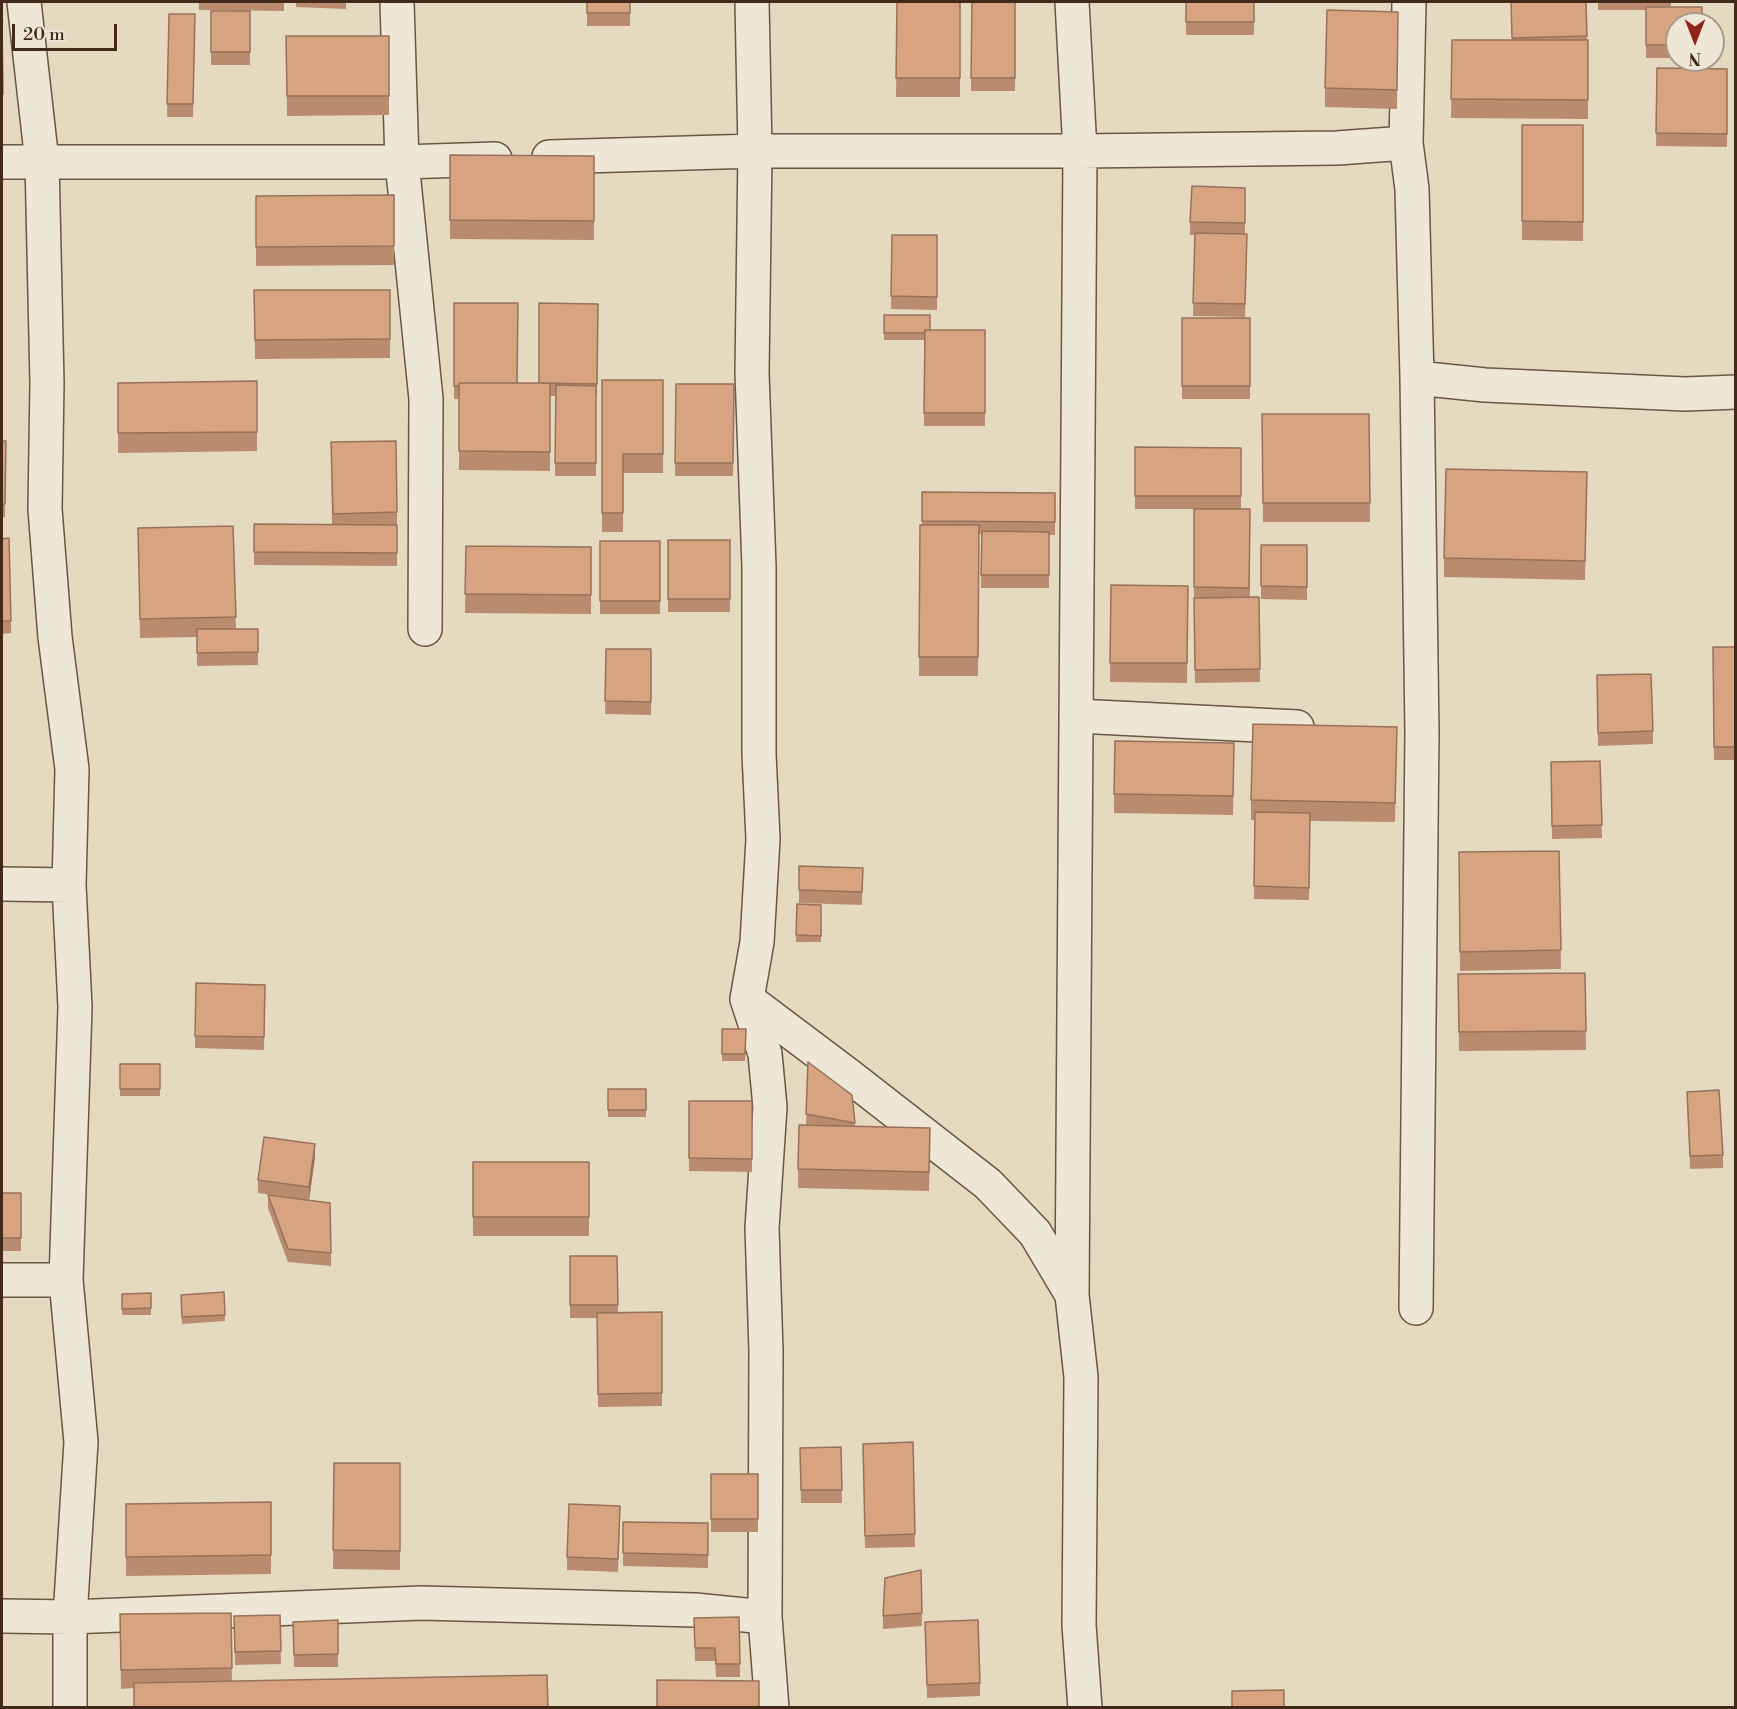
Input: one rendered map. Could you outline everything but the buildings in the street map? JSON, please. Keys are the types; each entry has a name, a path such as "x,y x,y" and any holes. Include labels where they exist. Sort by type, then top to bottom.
{"street":[{"path":"24,2 42,162 47,382 45,509 55,637 72,769 69,885 75,1007 66,1280 81,1442 70,1617 70,1707"},
{"path":"397,2 402,162 426,399 425,629"},
{"path":"752,2 755,151 753,373 759,567 759,754 763,839 757,942 747,999 765,1054 770,1107 762,1228 766,1351 765,1617 772,1707"},
{"path":"1072,2 1080,151 1072,1295 1081,1377 1079,1625 1085,1707"},
{"path":"1409,2 1406,143 1412,189 1418,378 1410,732 1416,1308"},
{"path":"2,162 402,162 755,151 1337,148 1406,143"},
{"path":"1418,378 1485,386 1684,394 1736,392"},
{"path":"1077,716 1327,728"},
{"path":"2,884 69,885"},
{"path":"747,999 988,1184 1035,1233 1072,1295"},
{"path":"2,1280 66,1280"},
{"path":"2,1617 70,1617 421,1603 695,1610 765,1617"}]}
